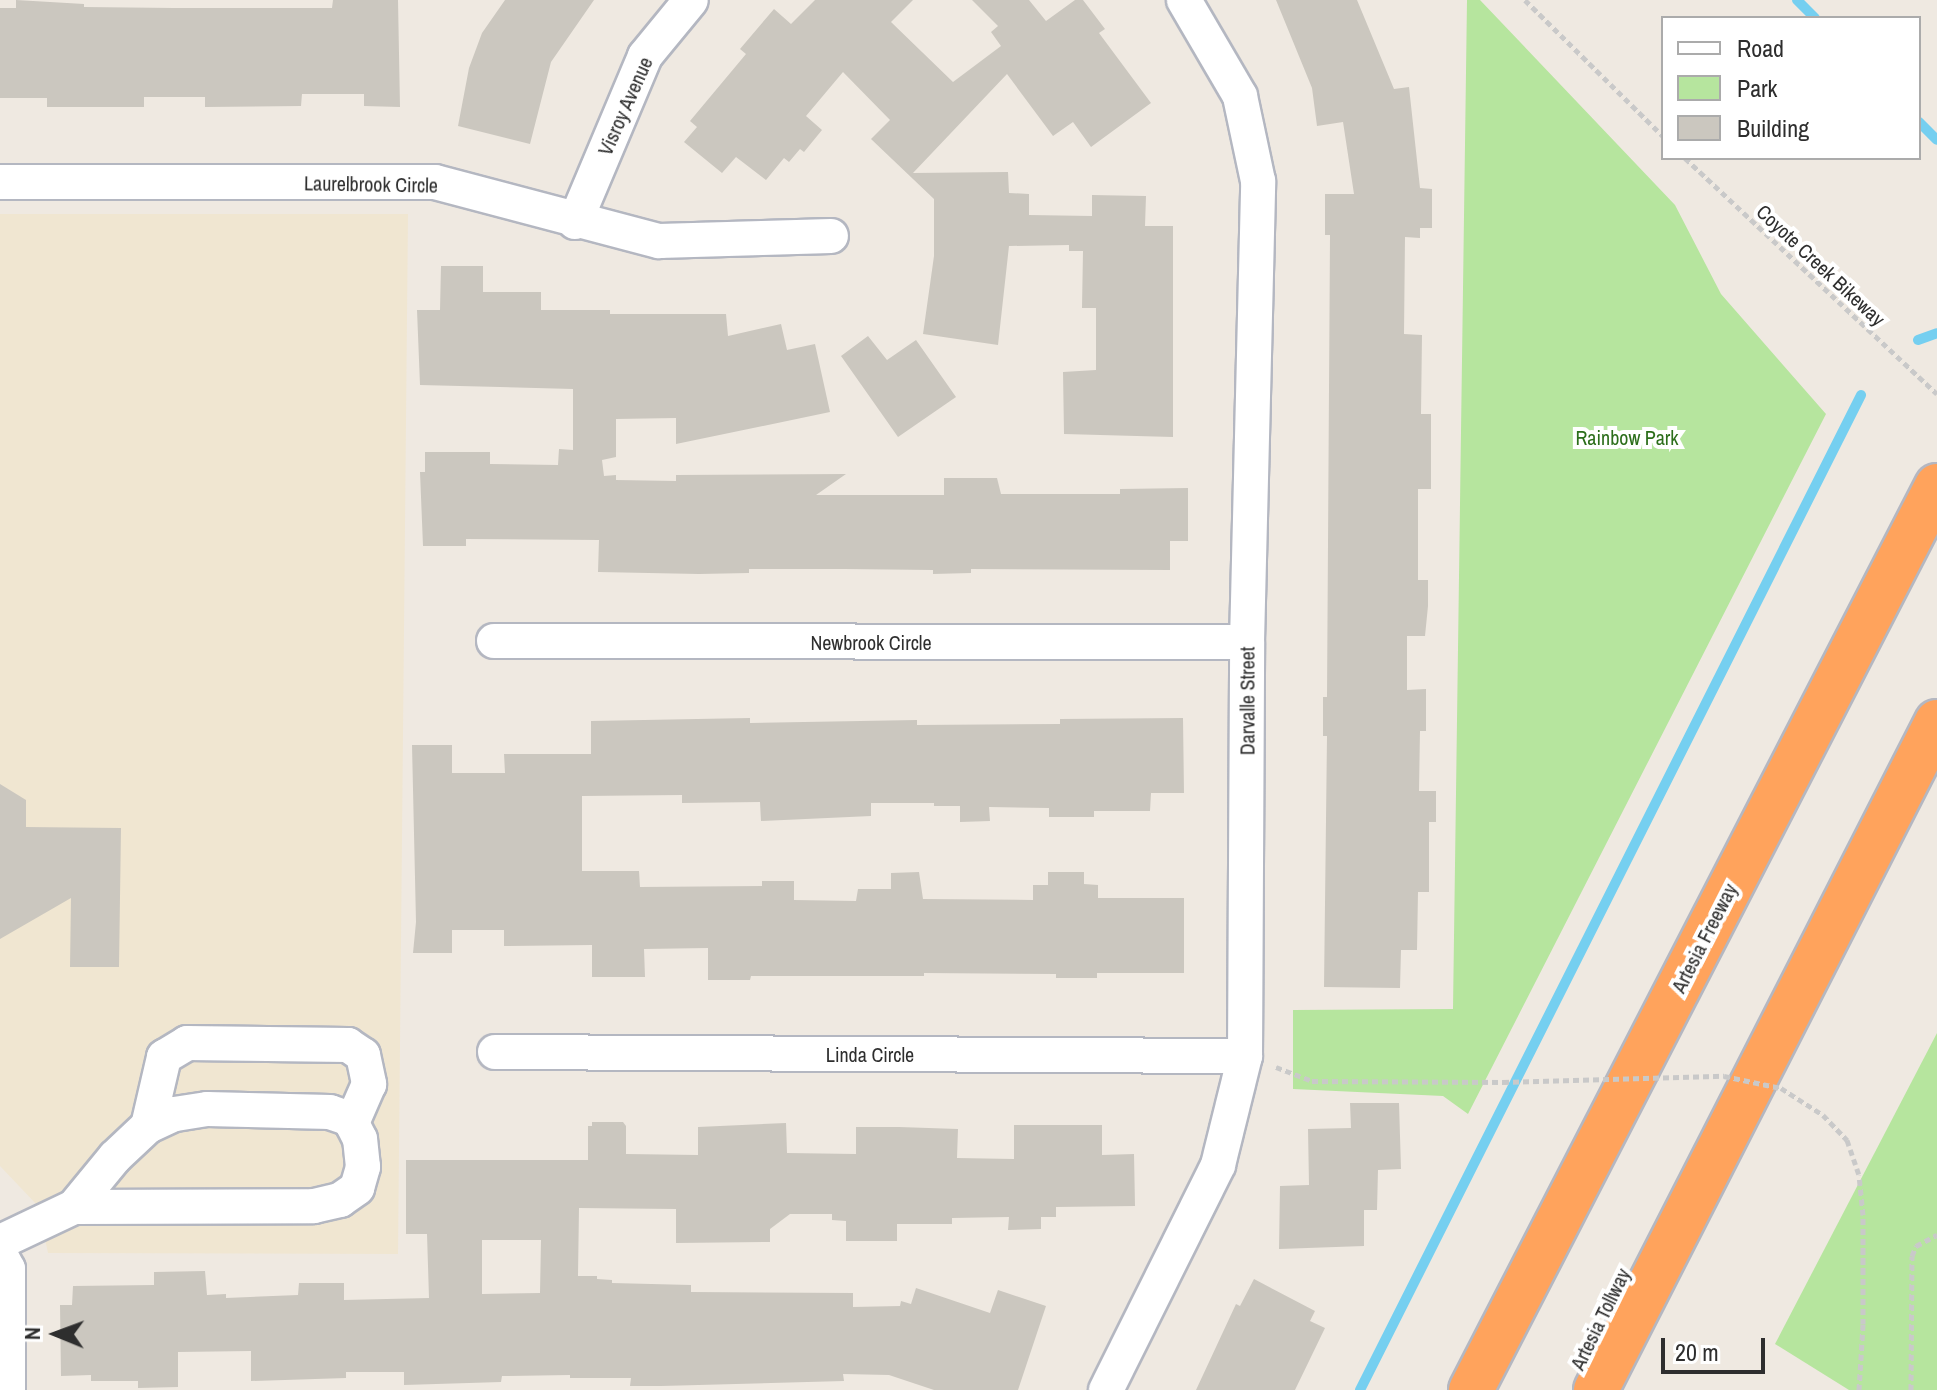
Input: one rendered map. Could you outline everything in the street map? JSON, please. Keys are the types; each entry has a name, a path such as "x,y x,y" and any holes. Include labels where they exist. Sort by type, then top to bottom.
{"highway":[{"name":"Artesia Freeway","path":"1473,1388 1935,490"},
{"path":"1596,1390 1937,722"},
{"name":"Artesia Tollway","path":"1565,1390 1631,1258 1680,1226"}],"street":[{"name":"Visroy Avenue","path":"575,222 645,56 691,0"},
{"name":"Darvalle Street","path":"1106,1390 1218,1165 1245,1056 1247,642 1258,181 1240,96 1184,0"},
{"name":"Laurelbrook Circle","path":"0,182 435,182 575,222 659,241 831,236"},
{"name":"Newbrook Circle","path":"494,641 1247,642"},
{"path":"148,1126 164,1057 187,1043 348,1045 363,1055 369,1084 352,1123"},
{"name":"Linda Circle","path":"495,1052 1245,1056"},
{"path":"0,1242 74,1207 314,1206 340,1200 357,1188 363,1167 360,1139 350,1119 330,1112 207,1109 174,1114 148,1126 115,1157 74,1207"},
{"path":"0,1254 8,1269 8,1390"}],"path":[{"path":"1525,0 1661,134"},
{"name":"Coyote Creek Bikeway","path":"1687,160 1937,394"},
{"path":"1245,1056 1312,1081 1503,1082 1724,1076 1781,1088 1823,1115 1847,1140 1859,1175 1863,1215 1863,1324 1859,1390"},
{"path":"1911,1390 1912,1256 1916,1246 1937,1235"}],"shaded area":[{"path":"0,214 408,214 398,1254 48,1253 38,1206 0,1166"}],"green space":[{"name":"Rainbow Park","path":"1467,0 1480,0 1675,205 1721,294 1826,414 1468,1114 1443,1096 1293,1089 1293,1010 1453,1009"},
{"path":"1937,1033 1937,1390 1849,1390 1775,1344"}],"building":[{"path":"16,0 84,4 84,7 332,8 333,0 398,0 400,107 364,106 364,94 302,94 301,106 205,107 205,97 144,97 144,107 47,107 47,98 0,98 0,8 16,8"},
{"path":"505,0 594,0 551,62 530,144 458,126 469,68 482,33"},
{"path":"815,0 913,0 891,22 953,82 1001,46 991,32 998,26 972,0 1029,0 1046,21 1075,0 1083,0 1105,29 1099,33 1151,103 1091,147 1073,122 1053,136 1007,74 913,173 1008,172 1009,193 1029,194 1029,215 1092,216 1092,195 1146,196 1145,226 1173,226 1173,437 1064,434 1063,372 1096,370 1096,308 1082,308 1083,251 1069,251 1069,245 1009,246 998,345 923,334 934,256 934,199 871,139 890,120 843,72 806,116 822,130 804,152 800,149 789,162 784,158 766,180 736,157 722,173 684,142 697,127 690,121 746,54 740,49 774,9 791,24"},
{"path":"1276,0 1357,0 1394,89 1409,87 1420,188 1432,189 1432,228 1420,228 1420,238 1405,237 1404,334 1422,335 1421,414 1431,414 1431,489 1418,489 1418,580 1428,580 1428,606 1425,636 1407,636 1407,690 1426,689 1426,731 1420,731 1419,791 1436,791 1436,822 1429,822 1429,892 1418,892 1417,950 1401,950 1400,988 1324,987 1327,736 1323,736 1323,697 1327,697 1330,235 1325,235 1325,194 1354,194 1343,122 1317,126 1312,88"},
{"path":"441,266 483,266 483,292 541,292 541,310 610,310 610,314 726,314 728,336 781,324 787,350 815,344 830,412 676,444 676,418 616,419 616,457 602,460 604,476 616,475 616,480 676,481 676,475 846,474 816,495 944,495 944,478 997,478 1001,494 1120,494 1120,489 1188,488 1188,541 1170,541 1170,570 971,569 971,573 933,574 933,570 845,569 749,569 749,573 699,574 598,572 599,540 466,539 466,546 423,546 420,472 425,472 425,452 490,452 490,464 558,465 559,449 573,450 573,389 420,385 417,310 440,310"},
{"path":"868,336 887,360 916,340 956,397 898,437 841,356"},
{"path":"750,718 750,723 917,720 917,725 1060,724 1060,719 1183,718 1184,793 1151,793 1150,811 1094,811 1094,817 1049,817 1049,808 989,807 990,821 960,822 960,806 934,806 934,803 871,803 871,816 761,821 760,802 682,803 682,795 582,796 582,871 639,871 640,887 762,886 762,881 794,881 794,900 856,901 858,889 891,889 891,873 919,872 923,899 1033,900 1033,885 1048,885 1048,872 1084,872 1084,884 1098,885 1098,898 1184,898 1184,973 1097,973 1097,978 1056,978 1056,974 924,973 924,976 751,976 750,980 708,980 708,948 644,949 645,977 592,977 592,945 504,946 504,930 452,930 452,953 413,953 416,922 412,745 452,745 452,773 505,773 504,754 591,754 591,721"},
{"path":"0,784 26,800 26,827 121,828 119,967 70,967 71,898 0,939"},
{"path":"1350,1103 1399,1103 1401,1169 1378,1170 1377,1210 1364,1210 1364,1246 1279,1249 1280,1186 1309,1185 1308,1129 1351,1128"},
{"path":"592,1122 623,1122 626,1126 626,1154 698,1155 698,1127 786,1123 787,1153 856,1154 856,1127 958,1129 957,1158 1014,1159 1014,1125 1102,1125 1102,1155 1134,1154 1135,1206 1056,1207 1056,1217 1041,1217 1041,1229 1008,1230 1009,1217 952,1218 952,1224 897,1224 897,1241 846,1241 846,1221 832,1220 832,1214 790,1214 770,1229 770,1242 676,1243 676,1209 579,1208 578,1276 597,1276 597,1279 612,1280 612,1283 691,1285 691,1292 853,1293 853,1307 900,1306 901,1301 911,1304 916,1288 990,1313 998,1290 1046,1306 1018,1390 934,1390 889,1375 843,1374 844,1381 661,1386 630,1386 631,1378 570,1378 570,1375 502,1376 501,1382 404,1385 404,1372 346,1372 346,1378 251,1381 251,1351 178,1352 178,1387 138,1388 138,1381 91,1381 91,1375 61,1376 60,1305 72,1305 73,1286 154,1285 154,1272 205,1271 207,1295 226,1294 226,1298 298,1295 299,1283 344,1283 344,1300 429,1298 427,1234 406,1234 406,1160 588,1160 588,1126 592,1126","holes":["482,1240 541,1240 540,1293 482,1294"]},
{"path":"1254,1279 1315,1311 1310,1321 1325,1328 1295,1390 1196,1390 1236,1304 1240,1306"}],"waterway":[{"path":"1797,0 1813,16"},
{"path":"1921,124 1937,140"},
{"path":"1918,340 1937,333"},
{"path":"1360,1390 1861,395"}]}
